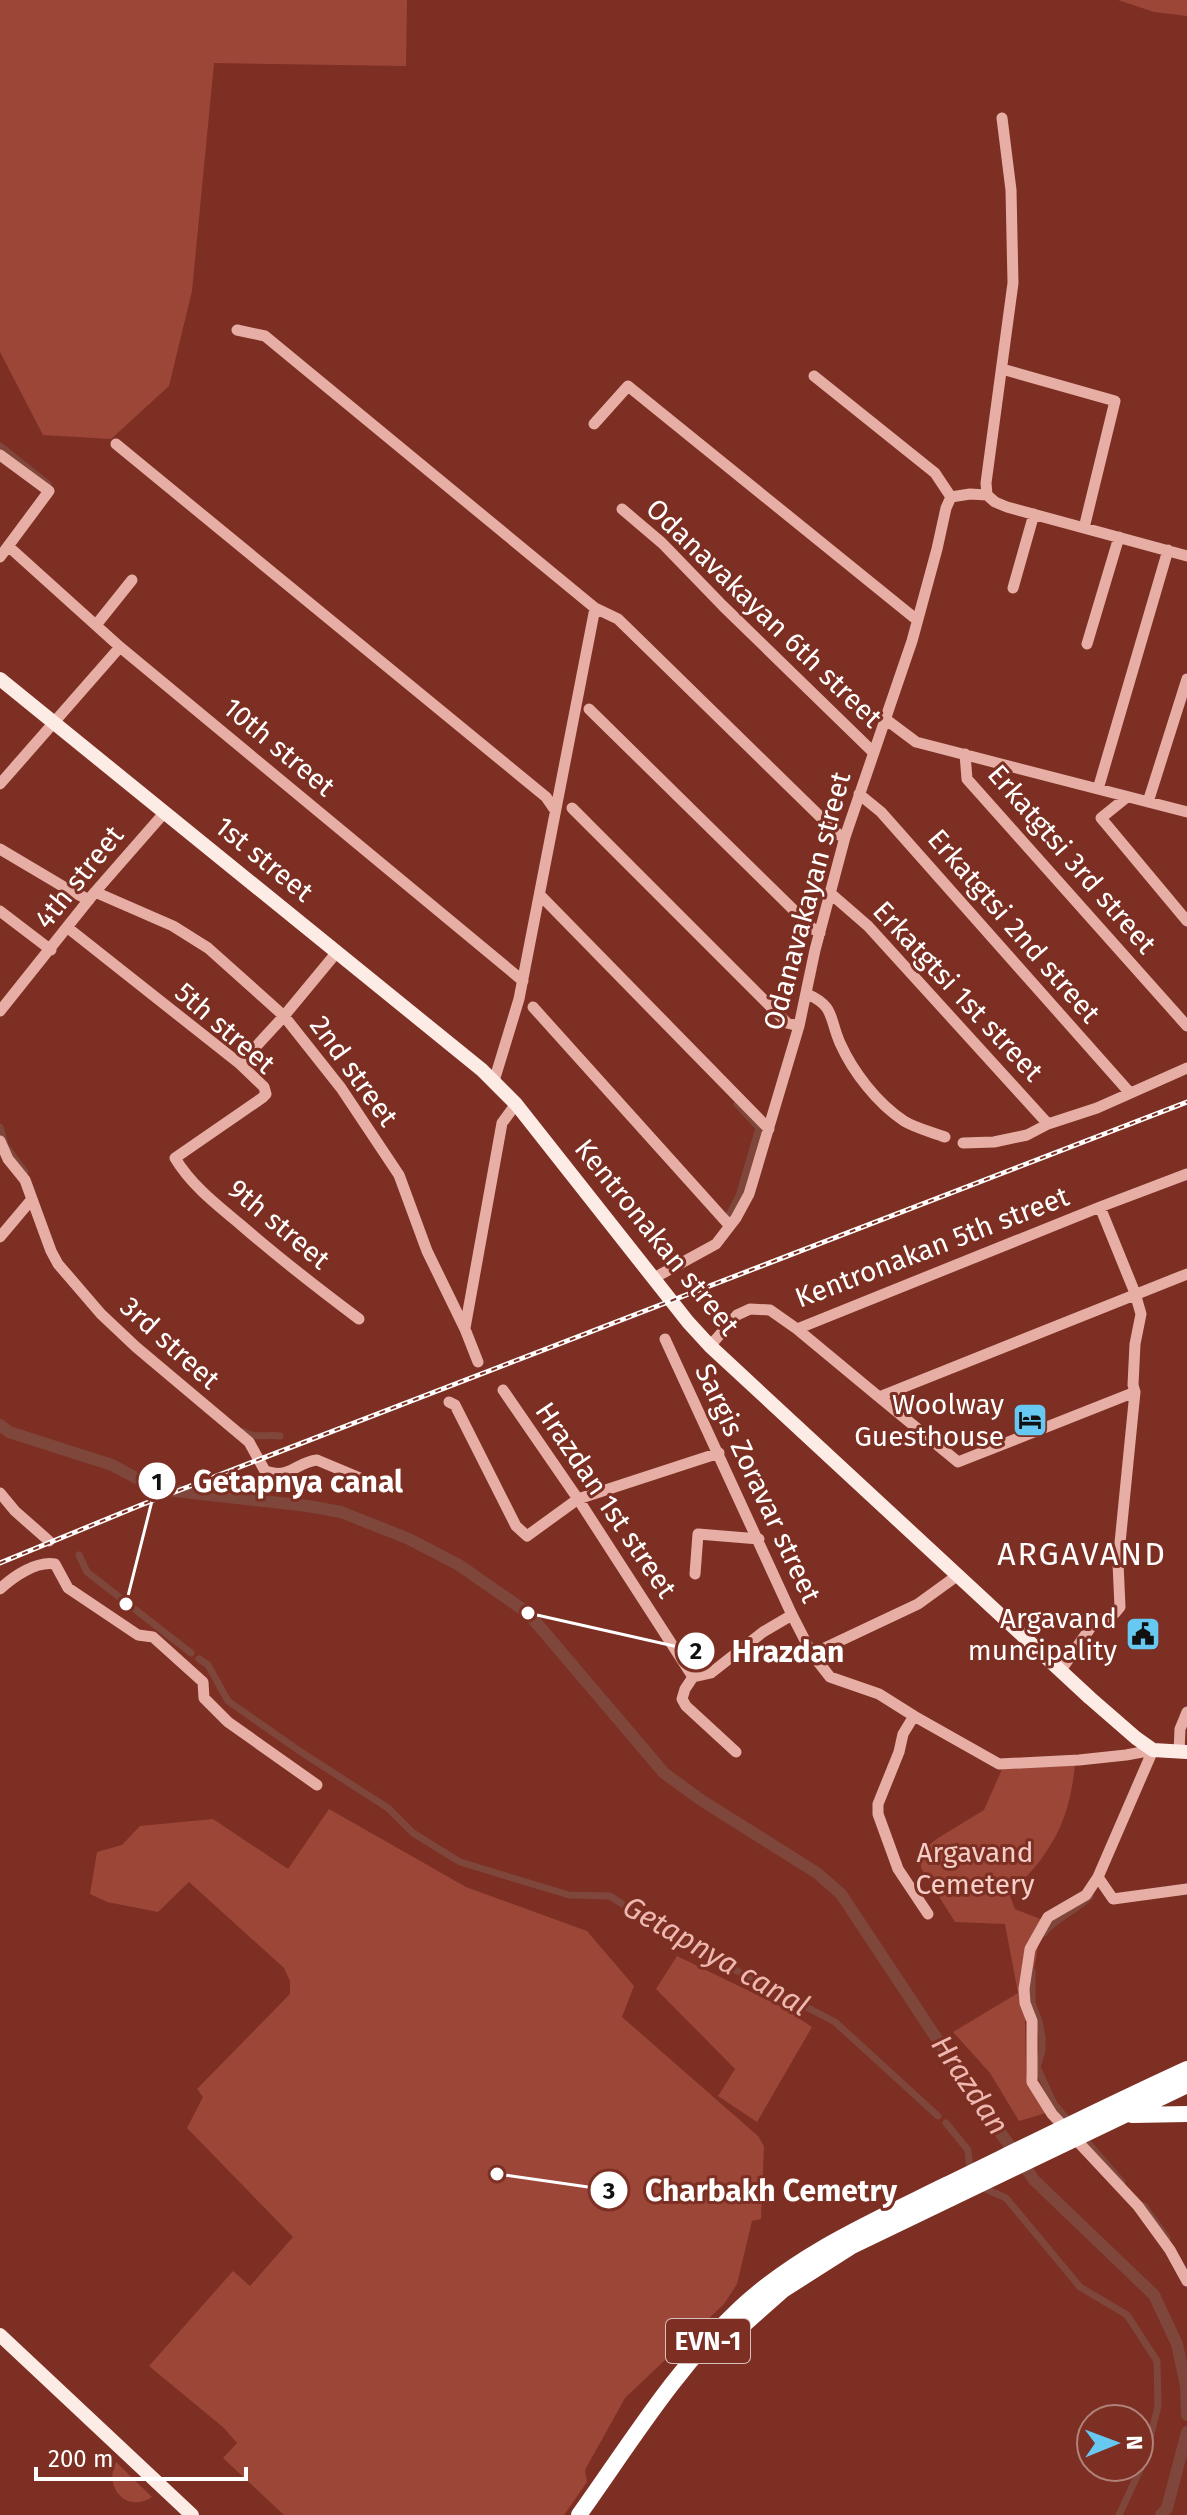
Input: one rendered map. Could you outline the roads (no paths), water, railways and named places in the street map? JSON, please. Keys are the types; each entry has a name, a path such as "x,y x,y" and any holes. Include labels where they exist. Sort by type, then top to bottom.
{"highway":[{"name":"EVN-1","path":"579,2515 685,2368 735,2312 784,2272 1087,2124 1187,2069"},
{"name":"EVN-1","path":"1087,2124 1123,2115 1187,2085"},
{"path":"1123,2115 1187,2114"},
{"name":"EVN-1","path":"591,2515 676,2394 715,2348 848,2240"}],"main road":[{"name":"1st street","path":"0,679 494,1081"},
{"name":"Kentronakan street","path":"494,1081 516,1104 682,1315 710,1346 1061,1670 1153,1750"},
{"path":"1153,1750 1183,1752"},
{"path":"0,2337 189,2515"}],"street":[{"path":"987,495 986,483 1013,283 1011,190 1002,118"},
{"path":"237,330 265,336 595,608 618,619 839,835 845,837"},
{"path":"1002,369 1115,401 1084,528"},
{"path":"814,376 935,473 951,497 987,495 1007,507 1168,550 1186,552"},
{"path":"594,424 628,386 917,620"},
{"path":"116,444 546,797 555,810"},
{"path":"0,455 49,491 4,551"},
{"name":"Odanavakayan street","path":"657,1282 716,1244 749,1194 799,1026 845,837 917,620 951,497"},
{"name":"Odanavakayan 6th street","path":"622,509 662,543 873,752"},
{"path":"1013,588 1034,514"},
{"path":"1087,644 1119,537"},
{"path":"1098,789 1168,550"},
{"name":"10th street","path":"4,551 523,981"},
{"path":"96,625 132,580"},
{"path":"494,1081 523,981 595,608"},
{"path":"3,776 120,647"},
{"path":"1148,802 1187,679"},
{"path":"589,709 820,933"},
{"path":"884,718 916,742 1187,812"},
{"name":"Erkatgtsi 3rd street","path":"965,754 967,779 1187,1026"},
{"name":"Erkatgtsi 2nd street","path":"859,794 881,812 1130,1093"},
{"path":"1127,797 1101,818 1187,921"},
{"path":"572,808 787,1023 799,1026"},
{"name":"4th street","path":"0,1011 92,896 165,812"},
{"name":"2nd street","path":"0,849 64,887 173,926 208,948 284,1016 341,1088 399,1175 427,1251 478,1362"},
{"name":"Erkatgtsi 1st street","path":"830,893 868,926 1048,1124"},
{"path":"541,896 769,1129"},
{"path":"0,911 51,950"},
{"name":"5th street","path":"68,928 240,1064 264,1087 266,1094 175,1158"},
{"path":"240,1064 337,952"},
{"path":"807,994 822,1000 827,1007 841,1044 862,1079 880,1101 905,1122 945,1137"},
{"path":"533,1007 730,1226"},
{"path":"963,1143 994,1142 1027,1135 1187,1068"},
{"path":"465,1329 502,1123 516,1104"},
{"name":"3rd street","path":"0,1141 8,1159 25,1180 58,1264 101,1314 136,1347 249,1442 265,1471 287,1474 317,1460 360,1478 368,1487"},
{"name":"9th street","path":"175,1158 184,1173 224,1211 359,1319"},
{"name":"Kentronakan 5th street","path":"710,1346 737,1315 750,1309 770,1310 797,1329 1187,1174"},
{"path":"0,1237 32,1199"},
{"path":"1061,1670 1093,1624 1115,1613 1120,1607 1118,1563 1135,1392 1135,1344 1141,1314 1100,1207"},
{"path":"879,1397 1187,1274"},
{"path":"797,1329 958,1462 1135,1392"},
{"name":"Sargis Zoravar street","path":"665,1339 792,1615 812,1654 830,1677 879,1694 999,1764 1111,1757 1153,1750"},
{"name":"Hrazdan 1st street","path":"503,1390 693,1677"},
{"path":"449,1402 455,1405 516,1526 527,1536 578,1499 719,1453"},
{"path":"0,1493 49,1541"},
{"path":"695,1574 698,1534 759,1539"},
{"path":"0,1589 12,1578 45,1562 55,1564 68,1588 138,1635 153,1637 203,1682 204,1698 228,1722 317,1785"},
{"path":"812,1654 918,1604 958,1575"},
{"path":"736,1752 686,1706 683,1694 693,1677 711,1673 763,1632 792,1615"},
{"path":"1183,1752 1180,1729 1187,1712"},
{"path":"914,1716 903,1734 878,1804 878,1814 898,1869 928,1914"},
{"path":"1153,1750 1098,1877 1086,1895 1048,1917 1030,1949 1024,1989 1025,2003 1032,2021 1032,2082 1052,2114 1138,2206 1170,2250 1187,2281"},
{"path":"1098,1877 1113,1899 1187,1889"}],"waterway":[{"path":"0,446 48,484"},
{"path":"729,1215 739,1196 759,1128 737,1104"},
{"path":"0,1127 5,1145 25,1172"},
{"name":"Hrazdan","path":"0,1425 9,1432 112,1465 157,1489 341,1512 409,1539 459,1565 528,1613 664,1773 817,1873 841,1894 984,2110 1035,2181 1154,2295 1177,2344 1186,2386 1187,2415"},
{"path":"244,1432 257,1436 280,1436"},
{"name":"Getapnya canal","path":"79,1555 87,1572 191,1653"},
{"name":"Getapnya canal","path":"199,1659 208,1665 228,1701 388,1808 413,1833 460,1862 569,1895 610,1896 676,1939 835,2022 938,2116"},
{"path":"1044,1933 1090,1896"},
{"path":"1032,1971 1032,2003 1042,2037 1037,2067 1054,2104 1072,2125"},
{"name":"Getapnya canal","path":"946,2123 968,2150 970,2171"},
{"path":"1083,2137 1122,2182"},
{"name":"Getapnya canal","path":"981,2187 1006,2198 1080,2287 1127,2315 1157,2361 1158,2406 1145,2459 1119,2515"},
{"path":"1144,2206 1167,2238"},
{"name":"Hrazdan","path":"1161,2515 1167,2508 1187,2432"}],"railway":[{"path":"0,1563 141,1505 1187,1102"}],"place":[{"name":"Woolway Guesthouse","path":"1030,1420"},
{"name":"Getapnya canal","path":"126,1604"},
{"name":"Hrazdan","path":"528,1613"},
{"name":"Argavand muncipality","path":"1143,1634"},
{"name":"Charbakh Cemetry","path":"497,2174"}],"district":[{"name":"ARGAVAND","path":"1082,1554"}],"park label":[{"name":"Argavand Cemetery","path":"975,1868"}]}
